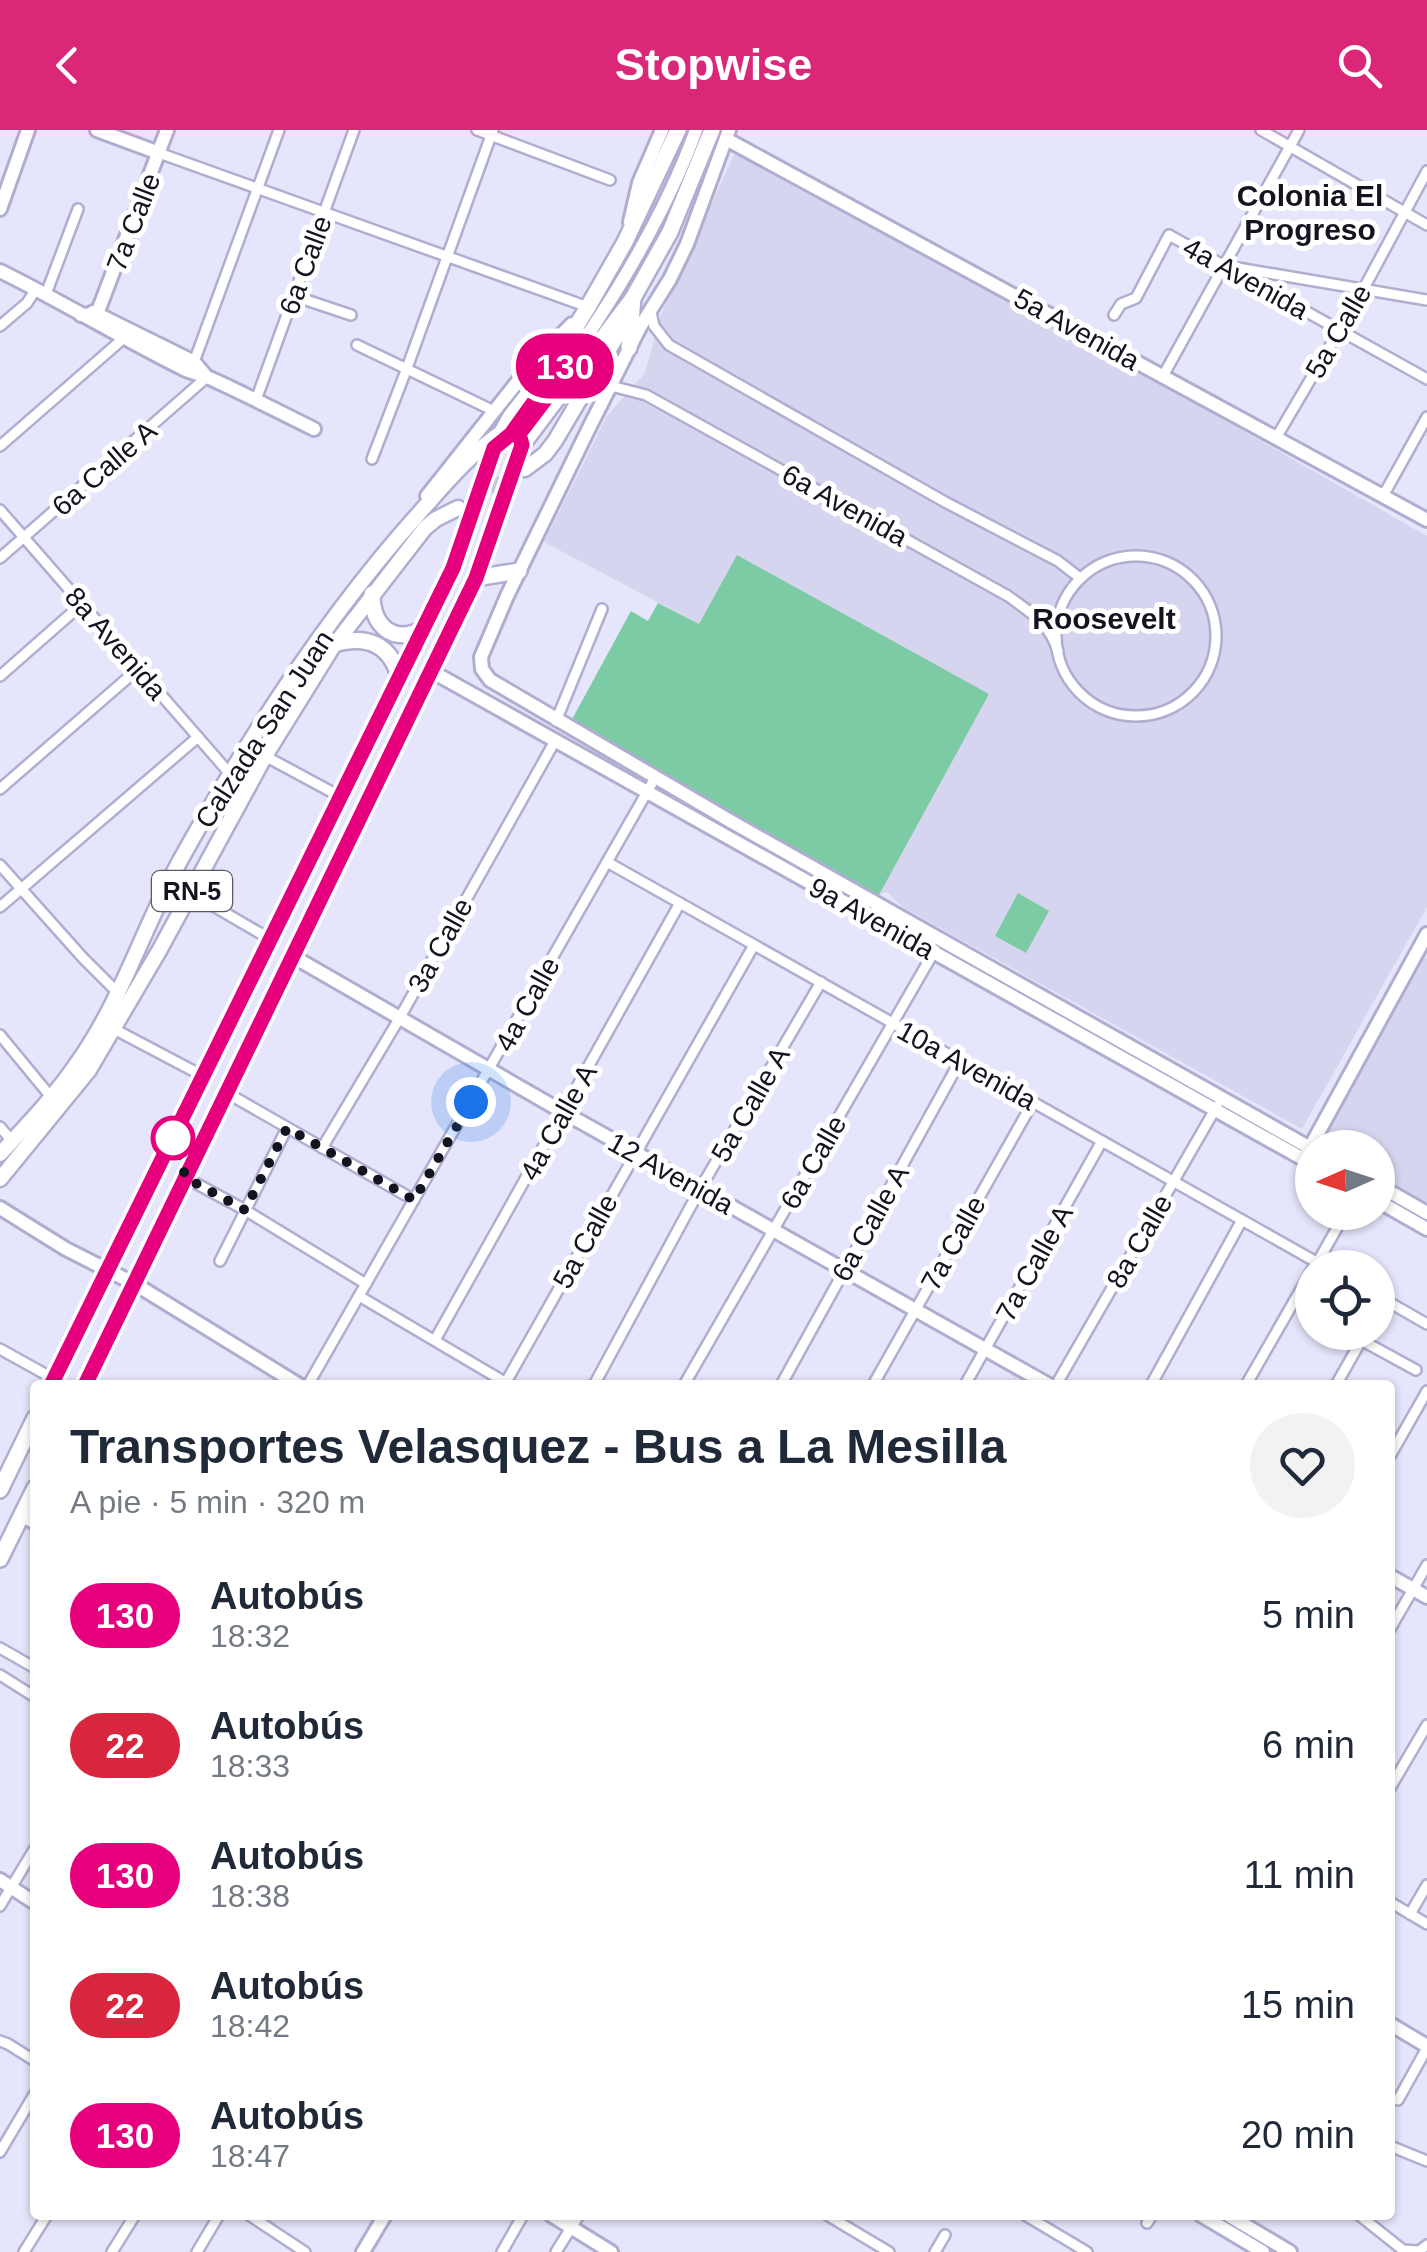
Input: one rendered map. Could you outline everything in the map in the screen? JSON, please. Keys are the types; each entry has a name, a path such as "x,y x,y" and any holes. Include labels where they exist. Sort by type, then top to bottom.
{"highway":[{"path":"53,1380 453,568 494,448 511,416 557,357 588,307 625,242 678,130"},
{"path":"87,1380 476,578 522,445 632,298 722,133"},
{"path":"629,348 632,298"},
{"path":"476,578 518,571"},
{"path":"372,594 375,617 381,626 402,636 423,630"},
{"path":"334,644 359,639 371,642 391,656 400,679"},
{"path":"0,1490 30,1428"},
{"path":"0,1559 30,1513"}],"main road":[{"path":"0,209 28,130"},
{"path":"97,130 159,153"},
{"name":"7a Calle","path":"97,314 167,130"},
{"path":"625,242 639,183 662,130"},
{"path":"494,448 511,434 587,338 650,230 696,130"},
{"path":"518,571 629,348 687,244 722,133"},
{"name":"5a Avenida","path":"722,133 1427,520"},
{"path":"0,271 190,372 314,430"},
{"path":"525,469 550,448 616,336 632,298"},
{"path":"66,304 97,314 194,362 206,377"},
{"path":"380,557 526,371 588,307"},
{"path":"81,314 97,314"},
{"path":"522,445 519,434 570,360"},
{"path":"587,388 611,386"},
{"name":"Calzada San Juan","path":"0,1178 90,1070 114,1029 180,860 320,637 380,557 449,480 502,432"},
{"name":"Calzada San Juan","path":"0,1154 78,1063 124,996 191,893 266,756 334,644 425,528 458,508"},
{"name":"9a Avenida","path":"518,571 483,652 482,669 490,680 937,946"},
{"name":"9a Avenida","path":"431,671 647,792 937,946 1295,1147"},
{"path":"1322,1130 1427,934"},
{"name":"12 Avenida","path":"294,957 1044,1380"},
{"path":"1395,1195 1427,1213"},
{"path":"0,1208 66,1249 135,1284 291,1380"},
{"path":"1395,1210 1427,1228"},
{"path":"1395,1579 1427,1597"},
{"path":"6,1883 30,1900"},
{"path":"1395,2027 1427,2047"},
{"path":"363,2252 382,2220"},
{"path":"1209,2220 1263,2252"},
{"path":"1236,2220 1290,2252"},
{"path":"575,2221 612,2252"}],"street":[{"path":"194,362 279,130"},
{"name":"6a Calle","path":"256,400 354,130"},
{"path":"477,130 610,180"},
{"path":"1261,130 1427,225"},
{"path":"1163,376 1299,130"},
{"path":"372,459 492,133"},
{"path":"159,153 588,307"},
{"name":"5a Calle","path":"1276,438 1427,172"},
{"path":"0,326 41,291 78,210"},
{"name":"4a Avenida","path":"1114,314 1120,304 1136,298 1169,235 1427,379"},
{"path":"1224,266 1427,300"},
{"path":"294,296 351,314"},
{"name":"6a Avenida","path":"651,312 654,326 669,345 1058,561 1080,578"},
{"path":"0,446 125,337"},
{"path":"357,344 494,412"},
{"name":"6a Calle A","path":"0,558 206,377"},
{"name":"6a Avenida","path":"611,386 646,394 1008,596 1046,626 1058,651"},
{"path":"1382,496 1427,418"},
{"name":"8a Avenida","path":"0,510 231,775"},
{"path":"1152,557 1170,563 1199,586 1215,621 1213,659 1194,692 1162,712 1143,716 1124,716 1084,697 1072,684 1058,651 1056,632 1068,594 1080,578 1114,559 1152,557"},
{"path":"0,676 82,604"},
{"path":"556,721 602,609"},
{"path":"0,789 138,669"},
{"path":"0,907 198,737"},
{"name":"3a Calle","path":"322,1148 555,740"},
{"path":"266,756 341,797"},
{"name":"4a Calle","path":"311,1380 655,778"},
{"name":"10a Avenida","path":"607,862 1295,1253"},
{"path":"0,865 124,996"},
{"path":"191,893 270,939"},
{"name":"4a Calle A","path":"435,1340 680,903"},
{"name":"5a Calle","path":"510,1380 634,1152 754,944"},
{"name":"6a Calle","path":"687,1380 937,946"},
{"name":"5a Calle A","path":"597,1380 700,1189 821,982"},
{"path":"114,1029 203,1076"},
{"path":"0,1034 50,1097"},
{"name":"6a Calle A","path":"784,1380 960,1061"},
{"path":"227,1093 414,1200"},
{"name":"7a Calle","path":"876,1380 1033,1102"},
{"name":"8a Calle","path":"1056,1380 1218,1104"},
{"path":"0,1127 12,1142"},
{"path":"220,1260 287,1128"},
{"name":"7a Calle A","path":"968,1380 1102,1141"},
{"path":"186,1178 366,1284"},
{"path":"1154,1380 1242,1220"},
{"path":"360,1296 501,1380"},
{"path":"1249,1380 1295,1305"},
{"path":"1395,1306 1427,1324"},
{"path":"0,1349 49,1380"},
{"path":"1339,1380 1356,1350"},
{"path":"1385,1350 1416,1370"},
{"path":"1395,1447 1427,1391"},
{"path":"1395,1620 1427,1565"},
{"path":"0,1648 30,1665"},
{"path":"0,1675 30,1694"},
{"path":"1395,1779 1427,1725"},
{"path":"0,1906 6,1883 30,1854"},
{"path":"1410,1914 1427,1884"},
{"path":"1395,1905 1427,1924"},
{"path":"0,2041 30,2058"},
{"path":"1398,2100 1427,2047"},
{"path":"0,2152 30,2102"},
{"path":"1395,2148 1427,2161"},
{"path":"24,2252 45,2220"},
{"path":"112,2252 132,2220"},
{"path":"197,2252 216,2220"},
{"path":"256,2220 305,2252"},
{"path":"502,2252 520,2220"},
{"path":"835,2220 889,2252"},
{"path":"1033,2220 1087,2252"},
{"path":"1365,2220 1399,2247 1416,2252 1427,2245"},
{"path":"556,2252 575,2221"},
{"path":"934,2252 945,2235"},
{"path":"280,2252 287,2241"}],"shaded area":[{"path":"736,150 1135,369 1427,536 1427,907 1302,1129 904,908 887,892 879,895 988,694 738,556 699,624 544,542 607,416 645,373 661,315"},
{"path":"1423,957 1427,958 1427,1203 1395,1185 1395,1130 1326,1130"}],"green space":[{"path":"737,555 989,694 879,895 570,723 631,611 648,621 658,603 699,624"},
{"path":"1018,893 1049,911 1026,953 995,936"}],"tunnel":[{"path":"472,500 514,475"}],"bus line":[{"name":"130","path":"54,1380 453,568 494,448 511,434 570,360 519,434 522,445 476,578 87,1380"}],"district":[{"name":"Colonia El Progreso","path":"1310,213"},
{"name":"Roosevelt","path":"1104,619"}],"route":[{"path":"173,1138 186,1178 245,1210 287,1128 414,1200 471,1102"}]}
